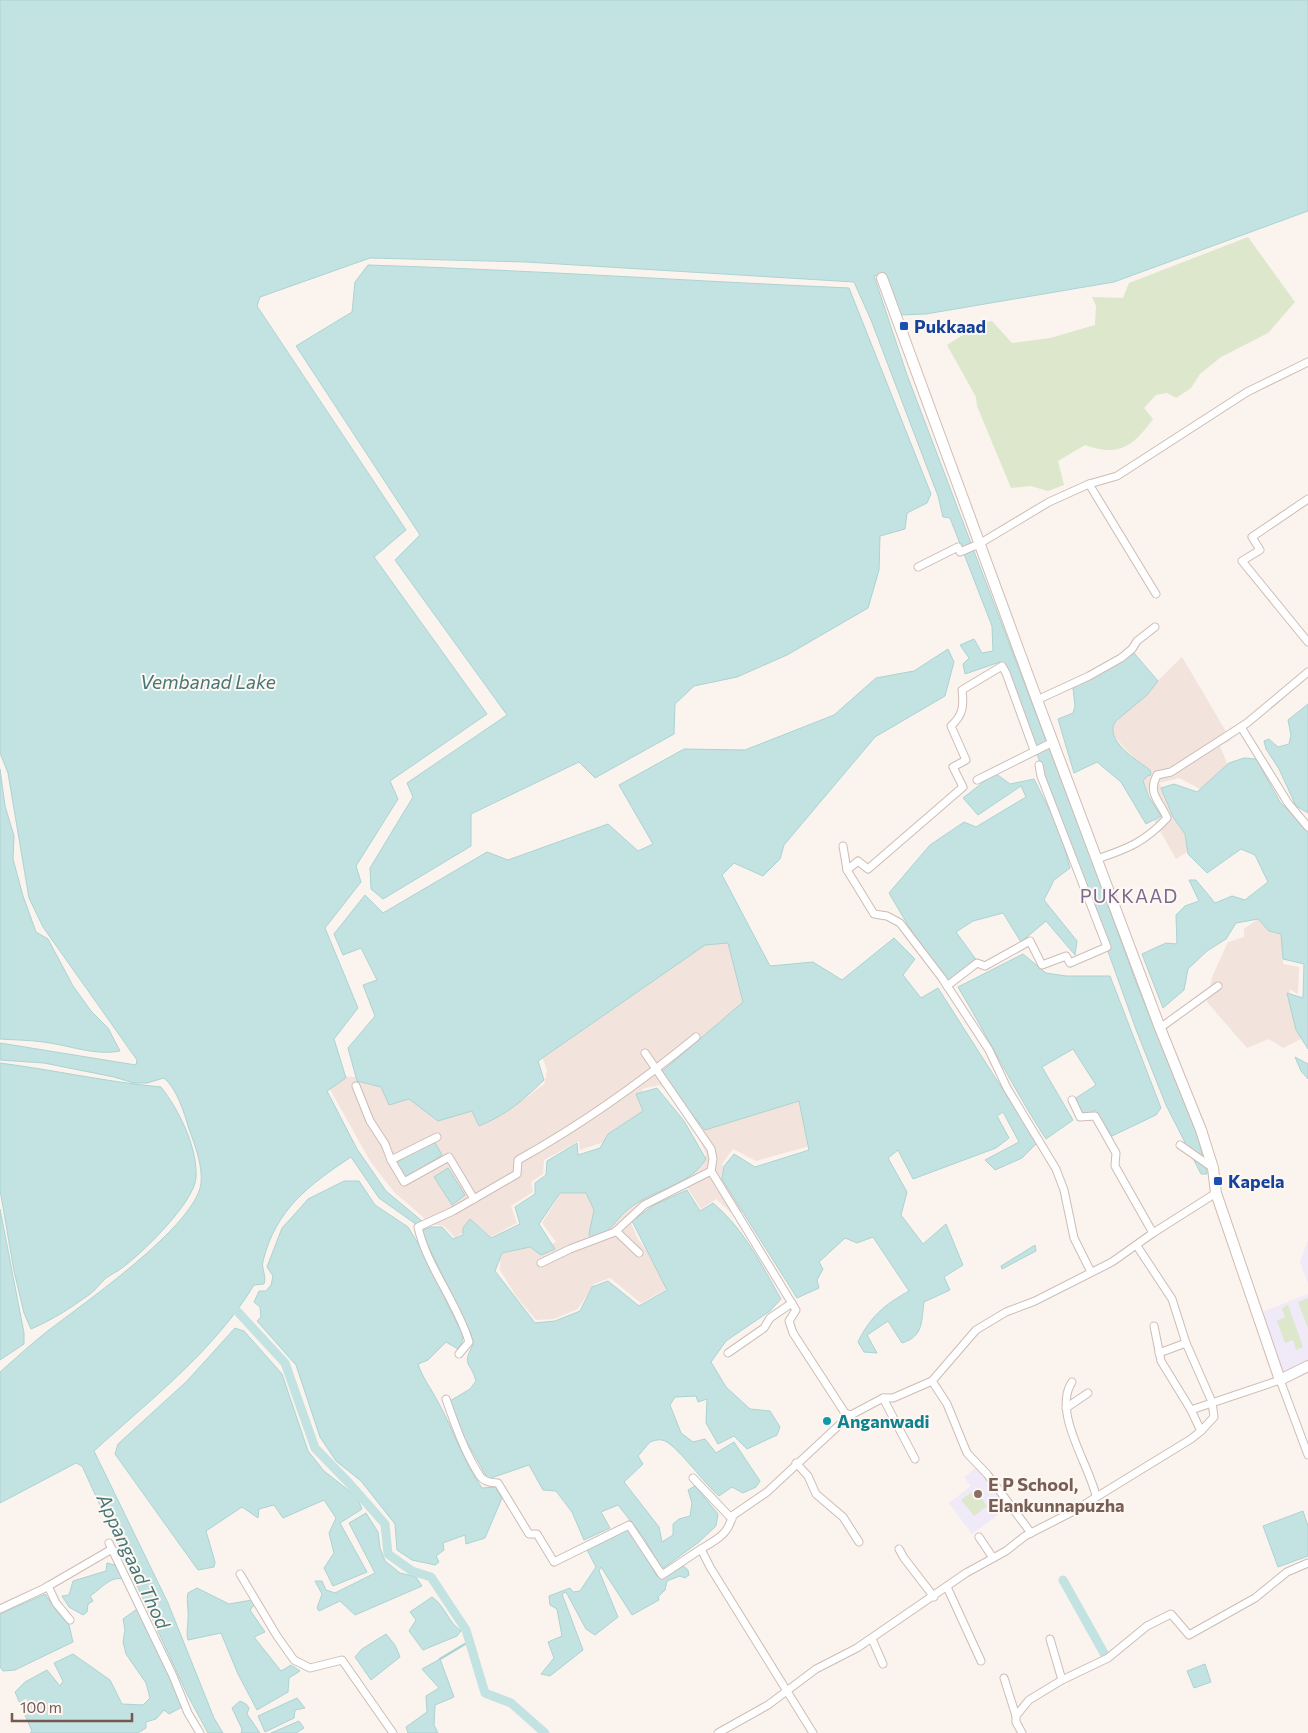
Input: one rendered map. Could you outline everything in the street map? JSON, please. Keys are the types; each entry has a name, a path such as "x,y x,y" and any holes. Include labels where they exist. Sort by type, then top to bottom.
{"street":[{"path":"882,278 1037,700 1160,1028 1201,1130 1212,1168 1216,1193 1280,1380 1308,1455"},
{"path":"918,567 958,547 960,552 979,544 1049,502 1089,484 1117,476 1247,392 1308,362"},
{"path":"1089,484 1156,594"},
{"path":"1308,500 1252,537 1260,550 1242,561 1308,642"},
{"path":"1037,700 1089,676 1121,658 1132,649 1136,641 1155,627"},
{"path":"847,870 858,861 868,869 963,787 953,767 966,760 951,726 960,718 964,706 962,690 1002,666 1034,750"},
{"path":"1097,859 1130,848 1158,829 1168,818 1152,792 1152,784 1157,775 1171,772 1241,727 1308,672"},
{"path":"1241,727 1288,803 1308,827"},
{"path":"977,780 1053,742"},
{"path":"947,986 977,963 985,966 1030,941 1042,965 1066,956 1070,963 1107,947 1041,776 1039,764"},
{"path":"844,846 847,870 874,914 887,916 900,923 947,986 989,1050 1007,1088 1056,1169 1064,1190 1074,1238 1092,1272"},
{"path":"1160,1028 1218,986"},
{"path":"460,1354 469,1342 464,1327 443,1286 418,1227 474,1199 517,1174 518,1160 568,1132 656,1069 696,1037"},
{"path":"645,1053 711,1149 713,1159 711,1171 796,1310 789,1321 794,1333 845,1413 850,1415"},
{"path":"356,1086 370,1121 385,1144 391,1160 404,1182 449,1157 474,1199"},
{"path":"1072,1100 1080,1117 1095,1116 1116,1153 1116,1166 1153,1233"},
{"path":"391,1160 436,1137"},
{"path":"1180,1145 1212,1168"},
{"path":"541,1263 570,1248 602,1239 616,1231 644,1205 711,1171"},
{"path":"446,1400 458,1432 481,1477 490,1483 498,1483 528,1534 537,1534 554,1562 629,1524 662,1575 724,1535 730,1525 732,1516 767,1492 796,1463 850,1415 883,1398 893,1398 932,1381 976,1330 1006,1312 1035,1301 1092,1272 1137,1246 1153,1233 1216,1193"},
{"path":"616,1231 639,1253"},
{"path":"718,1733 768,1705 816,1669 872,1639 947,1587 1031,1533 1177,1448 1201,1431 1214,1417 1212,1402 1186,1343 1172,1299 1137,1246"},
{"path":"728,1353 764,1328 770,1318 792,1303"},
{"path":"1154,1326 1162,1361 1201,1431"},
{"path":"1159,1353 1186,1343"},
{"path":"1191,1410 1280,1380 1308,1366"},
{"path":"932,1381 947,1404 966,1453 992,1479 1031,1533"},
{"path":"1072,1382 1068,1388 1066,1414 1096,1496"},
{"path":"1066,1408 1088,1393"},
{"path":"883,1398 915,1459"},
{"path":"796,1463 808,1476 816,1494 827,1506 843,1517 859,1542"},
{"path":"693,1478 732,1519"},
{"path":"979,1537 993,1558"},
{"path":"0,1609 48,1586 111,1546 145,1615 188,1713 200,1733"},
{"path":"702,1549 710,1567 812,1733"},
{"path":"899,1549 934,1597"},
{"path":"1016,1716 1030,1700 1062,1680 1108,1658 1147,1626 1171,1614 1189,1635 1255,1598 1287,1572 1308,1563"},
{"path":"240,1574 277,1636 294,1660 310,1668 342,1660 393,1733"},
{"path":"48,1586 56,1603 70,1620"},
{"path":"947,1587 981,1661"},
{"path":"872,1639 883,1664"},
{"path":"1050,1639 1062,1680"},
{"path":"1004,1678 1016,1716 1016,1722 1022,1733"}],"shaded area":[{"path":"1182,657 1231,740 1220,746 1229,768 1204,791 1179,778 1159,783 1200,844 1176,859 1153,818 1160,813 1141,777 1148,772 1108,730"},
{"path":"1263,915 1283,931 1283,964 1299,967 1298,994 1289,989 1298,1029 1303,1038 1283,1048 1269,1039 1247,1048 1207,1002 1212,977 1228,942 1244,937 1244,929"},
{"path":"723,936 735,945 800,1097 810,1146 756,1161 733,1149 722,1164 726,1177 747,1208 735,1216 716,1199 701,1209 687,1187 653,1203 630,1221 638,1239 667,1279 665,1290 641,1303 610,1278 594,1284 578,1309 554,1319 536,1320 516,1296 500,1270 500,1259 504,1249 521,1240 542,1248 556,1242 542,1223 562,1191 586,1188 625,1208 702,1166 706,1154 697,1135 668,1092 659,1085 642,1089 651,1115 613,1139 580,1150 579,1141 544,1160 543,1174 531,1182 533,1192 511,1206 517,1223 490,1237 473,1222 468,1229 455,1238 444,1226 431,1224 394,1192 370,1161 328,1086 341,1076 368,1078 474,1103 492,1116 526,1098 544,1084 547,1071 542,1056 704,942"},
{"path":"1308,1240 1308,1283 1300,1262"},
{"path":"1308,1294 1308,1360 1283,1374 1260,1313"},
{"name":"E P School, Elankunnapuzha","path":"976,1468 1007,1508 972,1534 949,1503 971,1486 964,1477"}],"green space":[{"path":"1248,237 1295,302 1268,333 1221,357 1200,374 1191,388 1176,398 1167,393 1156,395 1144,408 1153,419 1139,437 1131,443 1124,447 1107,450 1085,445 1058,461 1064,485 1048,491 1031,486 1011,488 977,406 976,397 947,345 982,323 992,321 1012,343 1050,338 1095,325 1096,306 1092,297 1123,298 1129,283"},
{"path":"1308,1298 1308,1328 1298,1302"},
{"path":"1288,1305 1303,1347 1296,1350 1293,1340 1285,1343 1277,1321 1285,1317 1282,1308"},
{"name":"E P School, Elankunnapuzha","path":"975,1490 987,1506 974,1516 961,1500"}],"water":[{"name":"Vembanad Lake","path":"0,0 1308,0 1308,211 1114,282 926,314 900,315 883,274 874,276 907,375 1090,856 1137,985 1198,1137 1207,1174 1201,1174 1166,1105 1137,1032 1006,668 1000,662 965,674 963,664 969,658 960,645 974,639 982,653 993,651 992,626 950,518 943,517 938,496 871,320 854,282 526,262 370,258 260,297 257,306 406,530 374,557 487,714 390,781 398,799 356,866 361,882 325,928 358,1008 334,1039 346,1078 327,1091 357,1149 386,1191 422,1221 417,1225 379,1198 351,1157 336,1167 308,1188 296,1200 276,1227 263,1261 264,1284 254,1285 238,1309 201,1353 94,1451 168,1603 214,1718 223,1733 208,1733 187,1694 82,1466 76,1463 0,1503 0,1372 43,1335 136,1263 159,1242 194,1202 201,1184 201,1170 182,1108 173,1088 164,1078 147,1083 134,1083 114,1077 44,1063 0,1060 0,1043 136,1065 137,1060 43,927 29,898 8,773 0,753"},
{"path":"368,265 849,288 931,494 927,503 907,513 905,529 880,536 879,570 868,608 787,655 737,677 694,686 675,704 674,734 595,778 579,762 471,814 471,846 383,899 371,889 370,868 413,797 407,783 507,715 395,560 420,535 296,346 352,312 355,282"},
{"path":"948,649 954,662 945,696 875,737 784,845 780,859 763,876 734,863 722,875 770,966 813,962 842,980 894,938 915,959 903,975 921,998 938,988 1037,1143 1022,1158 995,1170 985,1160 1019,1142 1003,1112 997,1116 1009,1138 996,1148 913,1179 898,1150 888,1158 907,1192 901,1215 923,1244 946,1224 963,1265 944,1277 950,1290 924,1302 922,1322 918,1332 909,1340 902,1343 888,1321 867,1335 877,1353 864,1352 858,1342 868,1325 879,1312 892,1301 909,1291 873,1237 857,1243 845,1238 819,1262 823,1269 817,1280 819,1288 797,1298 722,1179 724,1166 734,1154 755,1167 809,1150 799,1101 705,1130 659,1074 743,1002 728,943 705,945 538,1061 544,1080 514,1106 498,1117 479,1126 472,1111 438,1121 409,1099 389,1105 381,1087 357,1081 348,1048 375,1016 363,985 377,980 361,948 343,955 334,934 365,895 383,913 487,852 508,860 608,824 638,851 653,844 619,785 684,749 745,750 834,715 876,678 914,671"},
{"path":"1134,653 1158,681 1147,695 1116,721 1113,728 1117,742 1123,749 1150,770 1151,775 1147,776 1143,781 1149,797 1161,816 1146,824 1121,782 1097,762 1074,773 1058,719 1073,713 1075,706 1073,688"},
{"path":"1308,704 1308,813 1296,806 1279,769 1266,749 1264,741 1269,739 1278,747 1289,744 1291,735 1288,720"},
{"path":"1244,758 1256,759 1280,802 1308,831 1308,1049 1296,1030 1287,993 1303,998 1304,964 1283,959 1281,934 1269,931 1258,919 1236,923 1226,939 1207,951 1188,969 1184,990 1163,1008 1142,954 1166,943 1177,944 1176,915 1185,906 1199,901 1189,880 1196,880 1215,903 1232,896 1245,900 1268,882 1255,855 1241,849 1207,873 1188,854 1185,834 1173,817 1161,788 1174,784 1197,792 1229,763"},
{"path":"0,769 5,806 14,836 13,859 23,896 36,932 48,939 73,986 91,1011 108,1028 120,1051 101,1052 38,1041 0,1039"},
{"path":"995,773 1010,784 1034,779 1059,829 1070,868 1054,880 1044,900 1077,941 1075,955 1046,921 1021,942 1003,913 973,921 956,932 977,961 948,982 909,927 889,893 930,845 964,822 976,827 1026,797 1021,786 978,815 963,798"},
{"path":"1023,954 1046,973 1066,976 1110,976 1161,1108 1156,1115 1112,1136 1095,1110 1083,1117 1076,1098 1096,1085 1073,1049 1042,1067 1073,1120 1046,1139 958,987"},
{"path":"1295,1057 1308,1064 1308,1079 1301,1071"},
{"path":"0,1063 161,1087 181,1118 191,1142 196,1166 196,1178 193,1189 186,1201 165,1228 140,1253 106,1278 94,1291 76,1304 31,1329 24,1313 14,1271 0,1190"},
{"path":"657,1088 684,1121 706,1159 698,1169 679,1182 636,1204 626,1211 607,1231 592,1241 589,1234 594,1210 586,1193 560,1193 539,1224 555,1249 541,1255 530,1247 502,1253 495,1271 535,1323 555,1321 580,1311 592,1287 608,1281 639,1306 667,1290 632,1221 654,1205 687,1190 700,1211 713,1203 734,1224 759,1260 781,1299 770,1311 726,1341 711,1362 726,1387 750,1409 770,1411 780,1427 777,1435 747,1449 734,1436 718,1444 706,1423 707,1399 698,1402 696,1396 675,1397 670,1405 681,1433 693,1442 705,1439 716,1453 734,1442 760,1481 756,1487 743,1493 732,1487 719,1496 674,1448 660,1440 650,1442 638,1456 643,1464 624,1482 659,1527 662,1542 673,1535 673,1524 679,1519 690,1516 692,1503 688,1490 695,1486 718,1514 716,1526 699,1542 662,1569 644,1538 618,1505 601,1512 610,1528 584,1540 572,1512 556,1491 543,1490 529,1465 488,1479 460,1430 450,1401 470,1389 476,1381 467,1361 473,1345 471,1334 421,1231 431,1227 442,1227 453,1239 463,1235 463,1228 470,1219 491,1238 520,1224 515,1207 535,1194 535,1183 546,1175 547,1161 577,1143 578,1155 600,1148 608,1134 643,1111 636,1094"},
{"path":"433,1139 442,1155 406,1178 396,1163"},
{"path":"448,1168 465,1195 452,1205 434,1177"},
{"path":"344,1181 359,1181 375,1205 408,1227 419,1245 463,1336 458,1349 446,1342 428,1360 418,1364 475,1478 482,1488 495,1487 502,1498 485,1538 466,1544 465,1535 443,1543 444,1550 436,1556 439,1562 435,1565 412,1560 397,1550 395,1524 361,1481 336,1461 320,1437 296,1365 257,1321 261,1317 260,1307 254,1302 259,1291 266,1291 271,1285 273,1276 267,1267 282,1228 308,1199"},
{"path":"0,1209 24,1333 24,1344 0,1360"},
{"path":"1035,1245 1036,1251 1002,1269 1001,1266"},
{"path":"235,1328 244,1331 282,1374 308,1451 324,1471 357,1497 362,1509 340,1523 367,1572 333,1586 324,1568 334,1553 329,1533 336,1518 324,1500 283,1518 274,1505 259,1509 258,1518 242,1507 206,1531 215,1562 214,1567 198,1570 115,1454 118,1444 187,1381"},
{"path":"1303,1511 1308,1526 1308,1556 1278,1567 1263,1526"},
{"path":"366,1513 378,1532 380,1548 385,1561 400,1573 416,1577 422,1586 355,1615 340,1601 319,1611 317,1608 322,1594 315,1581 322,1581 326,1590 335,1593 375,1573 349,1523"},
{"path":"628,1527 657,1576 662,1577 681,1564 688,1570 689,1575 685,1578 680,1576 667,1581 665,1590 658,1597 659,1600 632,1615 601,1567 599,1571 618,1617 595,1635 586,1629 566,1592 562,1594 583,1650 550,1676 541,1674 554,1658 548,1642 562,1636 557,1609 550,1605 549,1596 570,1588 573,1592 580,1591 596,1567 586,1548"},
{"path":"107,1563 115,1565 123,1579 110,1581 90,1596 93,1601 88,1604 87,1612 83,1615 69,1607 62,1596 69,1595 73,1581 106,1571"},
{"path":"197,1588 229,1604 252,1600 254,1605 250,1610 265,1632 254,1637 281,1671 291,1665 300,1671 289,1678 288,1692 257,1710 238,1674 221,1633 188,1640 188,1593"},
{"path":"45,1594 69,1625 73,1642 15,1670 3,1671 0,1667 0,1614"},
{"path":"432,1597 461,1631 457,1636 423,1650 409,1631 416,1620 410,1612"},
{"path":"137,1609 184,1706 169,1714 164,1710 156,1719 146,1722 146,1728 138,1733 30,1733 32,1731 15,1692 25,1682 47,1670 60,1686 63,1681 54,1663 73,1654 110,1680 122,1704 143,1705 150,1698 146,1683 126,1654 123,1642 125,1630 123,1619"},
{"path":"386,1634 395,1645 400,1657 371,1680 355,1657 362,1649"},
{"path":"440,1659 454,1697 435,1705 434,1725 438,1733 408,1733 406,1727 427,1712 426,1696 439,1688 422,1669"},
{"path":"1205,1664 1211,1682 1194,1688 1187,1671"},
{"path":"297,1698 305,1708 295,1710 294,1718 265,1732 258,1716"},
{"path":"240,1701 249,1708 247,1714 260,1733 241,1733 242,1729 232,1708"},
{"path":"299,1721 304,1728 296,1733 271,1733"}],"waterway":[{"path":"238,1312 285,1363 315,1448 385,1524 388,1554 412,1571 431,1577 466,1630 485,1693 511,1703 545,1733"},
{"path":"1063,1580 1105,1655"},
{"path":"440,1659 470,1641"}],"place":[{"name":"Pukkaad","path":"904,326"},
{"name":"Kapela","path":"1218,1181"},
{"name":"Anganwadi","path":"827,1421"},
{"name":"E P School, Elankunnapuzha","path":"978,1494"}],"district":[{"name":"PUKKAAD","path":"1129,895"}],"water label":[{"name":"Appangaad Thod","path":"134,1561"}]}
